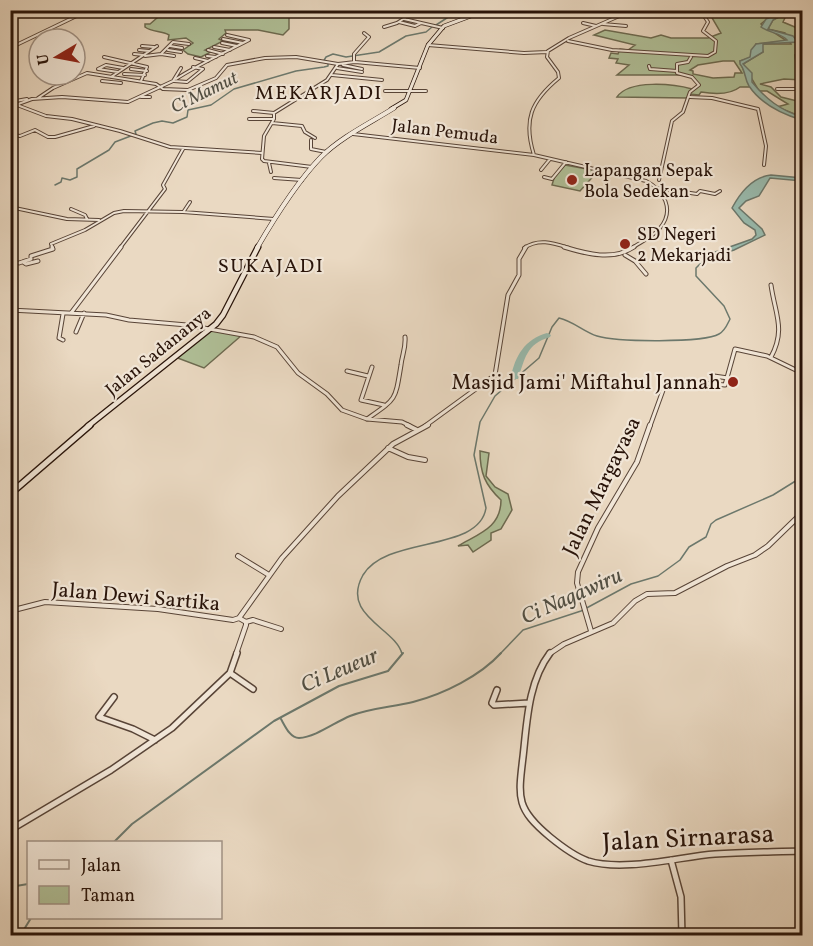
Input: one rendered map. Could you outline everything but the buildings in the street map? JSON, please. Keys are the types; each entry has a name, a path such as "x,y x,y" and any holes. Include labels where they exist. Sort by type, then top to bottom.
{"street":[{"path":"10,48 89,10"},
{"path":"332,13 335,10"},
{"path":"411,10 416,11"},
{"name":"Jalan Sadananya","path":"10,494 116,402 210,329 223,315 244,271 274,219 312,167 326,152 404,102 411,91 428,45 442,28 487,10"},
{"path":"428,45 524,53 547,52 566,40 633,10"},
{"path":"384,27 416,11"},
{"path":"701,12 712,13"},
{"path":"566,40 612,50 692,57 708,56 716,50 715,38 703,31 708,22 701,12"},
{"path":"404,19 442,28"},
{"path":"398,22 415,26 422,23"},
{"path":"583,23 596,26"},
{"path":"603,24 626,26"},
{"path":"240,33 241,38"},
{"path":"354,62 354,56 369,37 364,33"},
{"path":"10,102 38,98 82,97 120,103 162,88 193,67 217,58 249,40 227,35"},
{"path":"223,39 244,43"},
{"path":"154,57 167,50 175,42 189,44"},
{"path":"222,44 237,47"},
{"path":"109,82 118,72 156,47 142,46"},
{"path":"170,46 182,48"},
{"path":"214,47 231,50"},
{"path":"138,50 150,51"},
{"path":"167,50 181,52"},
{"path":"208,50 223,54"},
{"path":"547,52 547,57 558,72 559,78 541,93 528,124 528,136 534,155 646,181 658,188 697,194 700,191 715,194 720,191"},
{"path":"134,54 162,59"},
{"path":"160,54 174,56"},
{"path":"207,56 217,58"},
{"path":"797,56 802,57"},
{"path":"104,57 148,68 141,81"},
{"path":"38,98 84,73 141,81 156,84 162,88 184,91 195,89 216,78 227,66 254,60 297,57 323,60 362,70 337,69"},
{"path":"676,71 677,64 688,62 692,57"},
{"path":"195,58 209,61"},
{"path":"116,61 98,69 118,72"},
{"path":"338,64 354,62 420,68"},
{"path":"312,167 269,163 263,160 264,136 273,121 274,113 281,106 313,90 337,69 338,64"},
{"path":"107,65 124,68"},
{"path":"649,66 650,69 676,71 677,74 692,77 698,84 690,92 685,111 672,121 659,180"},
{"path":"174,80 187,82 203,69 193,67"},
{"path":"131,69 147,71"},
{"path":"174,80 180,69 187,71"},
{"path":"124,74 145,75"},
{"path":"331,75 382,80"},
{"path":"102,81 122,83"},
{"path":"777,88 802,89"},
{"path":"385,91 426,92"},
{"path":"141,96 150,98"},
{"path":"690,97 712,98 758,109 766,146 764,165"},
{"path":"10,107 32,99"},
{"path":"17,105 46,116 72,119 135,135 162,145 262,153"},
{"path":"253,111 274,113"},
{"path":"249,119 302,126 305,132 315,138"},
{"path":"14,135 20,136 36,130 48,137 55,137 94,126"},
{"name":"Jalan Pemuda","path":"352,134 534,155"},
{"path":"311,140 311,149 326,152"},
{"path":"70,314 165,189 163,185 183,148"},
{"path":"542,170 550,158"},
{"path":"544,177 552,179 566,162"},
{"path":"269,163 270,172"},
{"path":"274,178 302,180"},
{"path":"646,274 635,261 624,254 652,236 663,225 668,201 658,188"},
{"path":"183,212 190,202"},
{"path":"10,207 67,219 99,220"},
{"path":"71,210 85,215 87,219"},
{"path":"38,261 21,263 31,259 31,256 54,249 51,244 85,230 99,220 118,212 183,212 274,219"},
{"name":"Jalan Dewi Sartika","path":"10,611 45,602 158,609 234,620 239,618 268,575 308,526 388,448 435,422 459,405 497,372 502,324 508,295 519,275 521,254 528,245 536,242 554,242 589,255 624,254"},
{"path":"771,285 779,316 780,342 771,357"},
{"path":"10,310 63,314 84,313 254,337 272,344 285,355 298,373 327,394 339,408 367,419 402,422 417,430"},
{"path":"76,332 84,313"},
{"path":"63,314 59,338 63,340"},
{"path":"367,419 391,402 398,391 401,363 406,346 405,337"},
{"path":"714,376 728,378 734,349 757,352 802,373"},
{"path":"372,367 361,399 385,405"},
{"path":"347,371 368,376"},
{"name":"Jalan Margayasa","path":"591,631 577,583 578,572 598,528 637,462 666,382 711,386 725,385 728,378"},
{"path":"388,448 408,457 425,460"},
{"name":"Jalan Sirnarasa","path":"802,513 768,546 755,555 727,566 675,593 647,594 635,601 613,623 560,645 544,660 530,703 519,792 520,802 525,812 537,826 577,857 589,861 622,864 717,854 802,851"},
{"path":"238,556 268,575"},
{"path":"239,618 246,622 253,620 281,629"},
{"path":"10,830 111,770 172,728 230,673 246,622"},
{"path":"230,673 253,689"},
{"path":"497,690 492,703 494,705 530,703"},
{"path":"114,697 99,717 155,740"},
{"path":"671,860 682,901 682,936"}],"green space":[{"path":"780,10 780,13 761,24 787,41 756,44 750,58 740,61 750,87 740,87 721,93 689,94 688,98 617,97 631,87 641,85 652,84 692,89 699,84 688,75 617,75 629,65 616,63 618,59 609,58 611,53 618,54 620,49 628,50 635,45 594,35 605,30 651,38 661,35 671,38 708,38 721,33 708,11","holes":["734,61 742,73 735,73 734,77 713,78 693,74 690,70 698,65"]},
{"path":"165,11 293,11 289,18 289,29 283,35 258,30 225,30 226,33 219,39 223,41 205,50 211,52 201,57 188,54 183,50 193,43 186,38 168,40 169,35 145,27 145,24 150,24"},
{"path":"786,11 802,11 802,13 787,14 783,22 802,30 802,55 795,55 796,63 802,67 802,80 784,79 760,84 771,87 781,97 797,101 796,98 802,99 802,117 777,107 788,104 767,91 759,91 743,64 763,52 761,45 763,44 791,44 785,33 768,29 773,20"},
{"name":"Lapangan Sepak Bola Sedekan","path":"565,165 598,171 580,191 552,185 555,175"},
{"path":"212,329 242,335 204,368 175,357"},
{"path":"480,451 489,453 486,476 495,487 508,494 512,510 501,529 491,533 491,540 473,552 468,545 458,546 493,524 500,510 501,500 484,478"}],"shaded area":[{"path":"780,11 786,11 786,13 773,20 768,29 793,36 798,42 763,44 763,52 743,64 752,73 752,82 763,94 780,107 802,117 802,120 787,115 760,98 749,86 740,64 740,61 750,57 751,50 756,44 787,40 761,27 766,19"},
{"path":"771,175 802,178 802,181 770,178 759,196 746,201 739,208 762,229 765,235 734,250 704,260 704,256 752,239 756,235 755,230 744,223 732,208 752,182"}],"waterway":[{"name":"Ci Mamut","path":"436,25 453,14 470,10"},
{"name":"Ci Mamut","path":"323,62 326,57 333,54 346,57 379,52 406,36 426,32 432,27"},
{"name":"Ci Mamut","path":"55,185 61,182 62,178 70,180 77,177 77,169 109,150 115,142 136,134 135,131 162,121 173,123 187,117 188,110 211,105 234,89 296,71 328,66 328,63"},
{"name":"Ci Leueur","path":"402,654 398,645 364,611 359,601 358,589 363,575 375,562 391,554 467,532 480,522 486,508 474,455 480,422 495,396 539,358 552,327 559,318 597,336 607,338 660,341 696,339 721,333 730,319 724,306 696,276 696,268 704,260"},
{"name":"Ci Leueur","path":"515,377 518,363 529,345 547,335"},
{"name":"Ci Nagawiru","path":"501,653 523,630 581,611 631,584 658,576 680,560 689,547 706,537 711,524 716,520 773,495 802,477"},
{"name":"Ci Leueur","path":"115,841 132,824 274,721 339,686 388,671 403,653"},
{"name":"Ci Nagawiru","path":"281,719 293,736 305,737 358,713 413,702 449,689 472,677 501,653"},
{"name":"Ci Leueur","path":"10,887 27,884"},
{"name":"Ci Leueur","path":"20,936 30,919"}],"place":[{"name":"Lapangan Sepak Bola Sedekan","path":"572,180"},
{"name":"SD Negeri 2 Mekarjadi","path":"625,244"},
{"name":"Masjid Jami' Miftahul Jannah","path":"733,382"}],"district":[{"name":"MEKARJADI","path":"319,92"},
{"name":"SUKAJADI","path":"271,265"}]}
